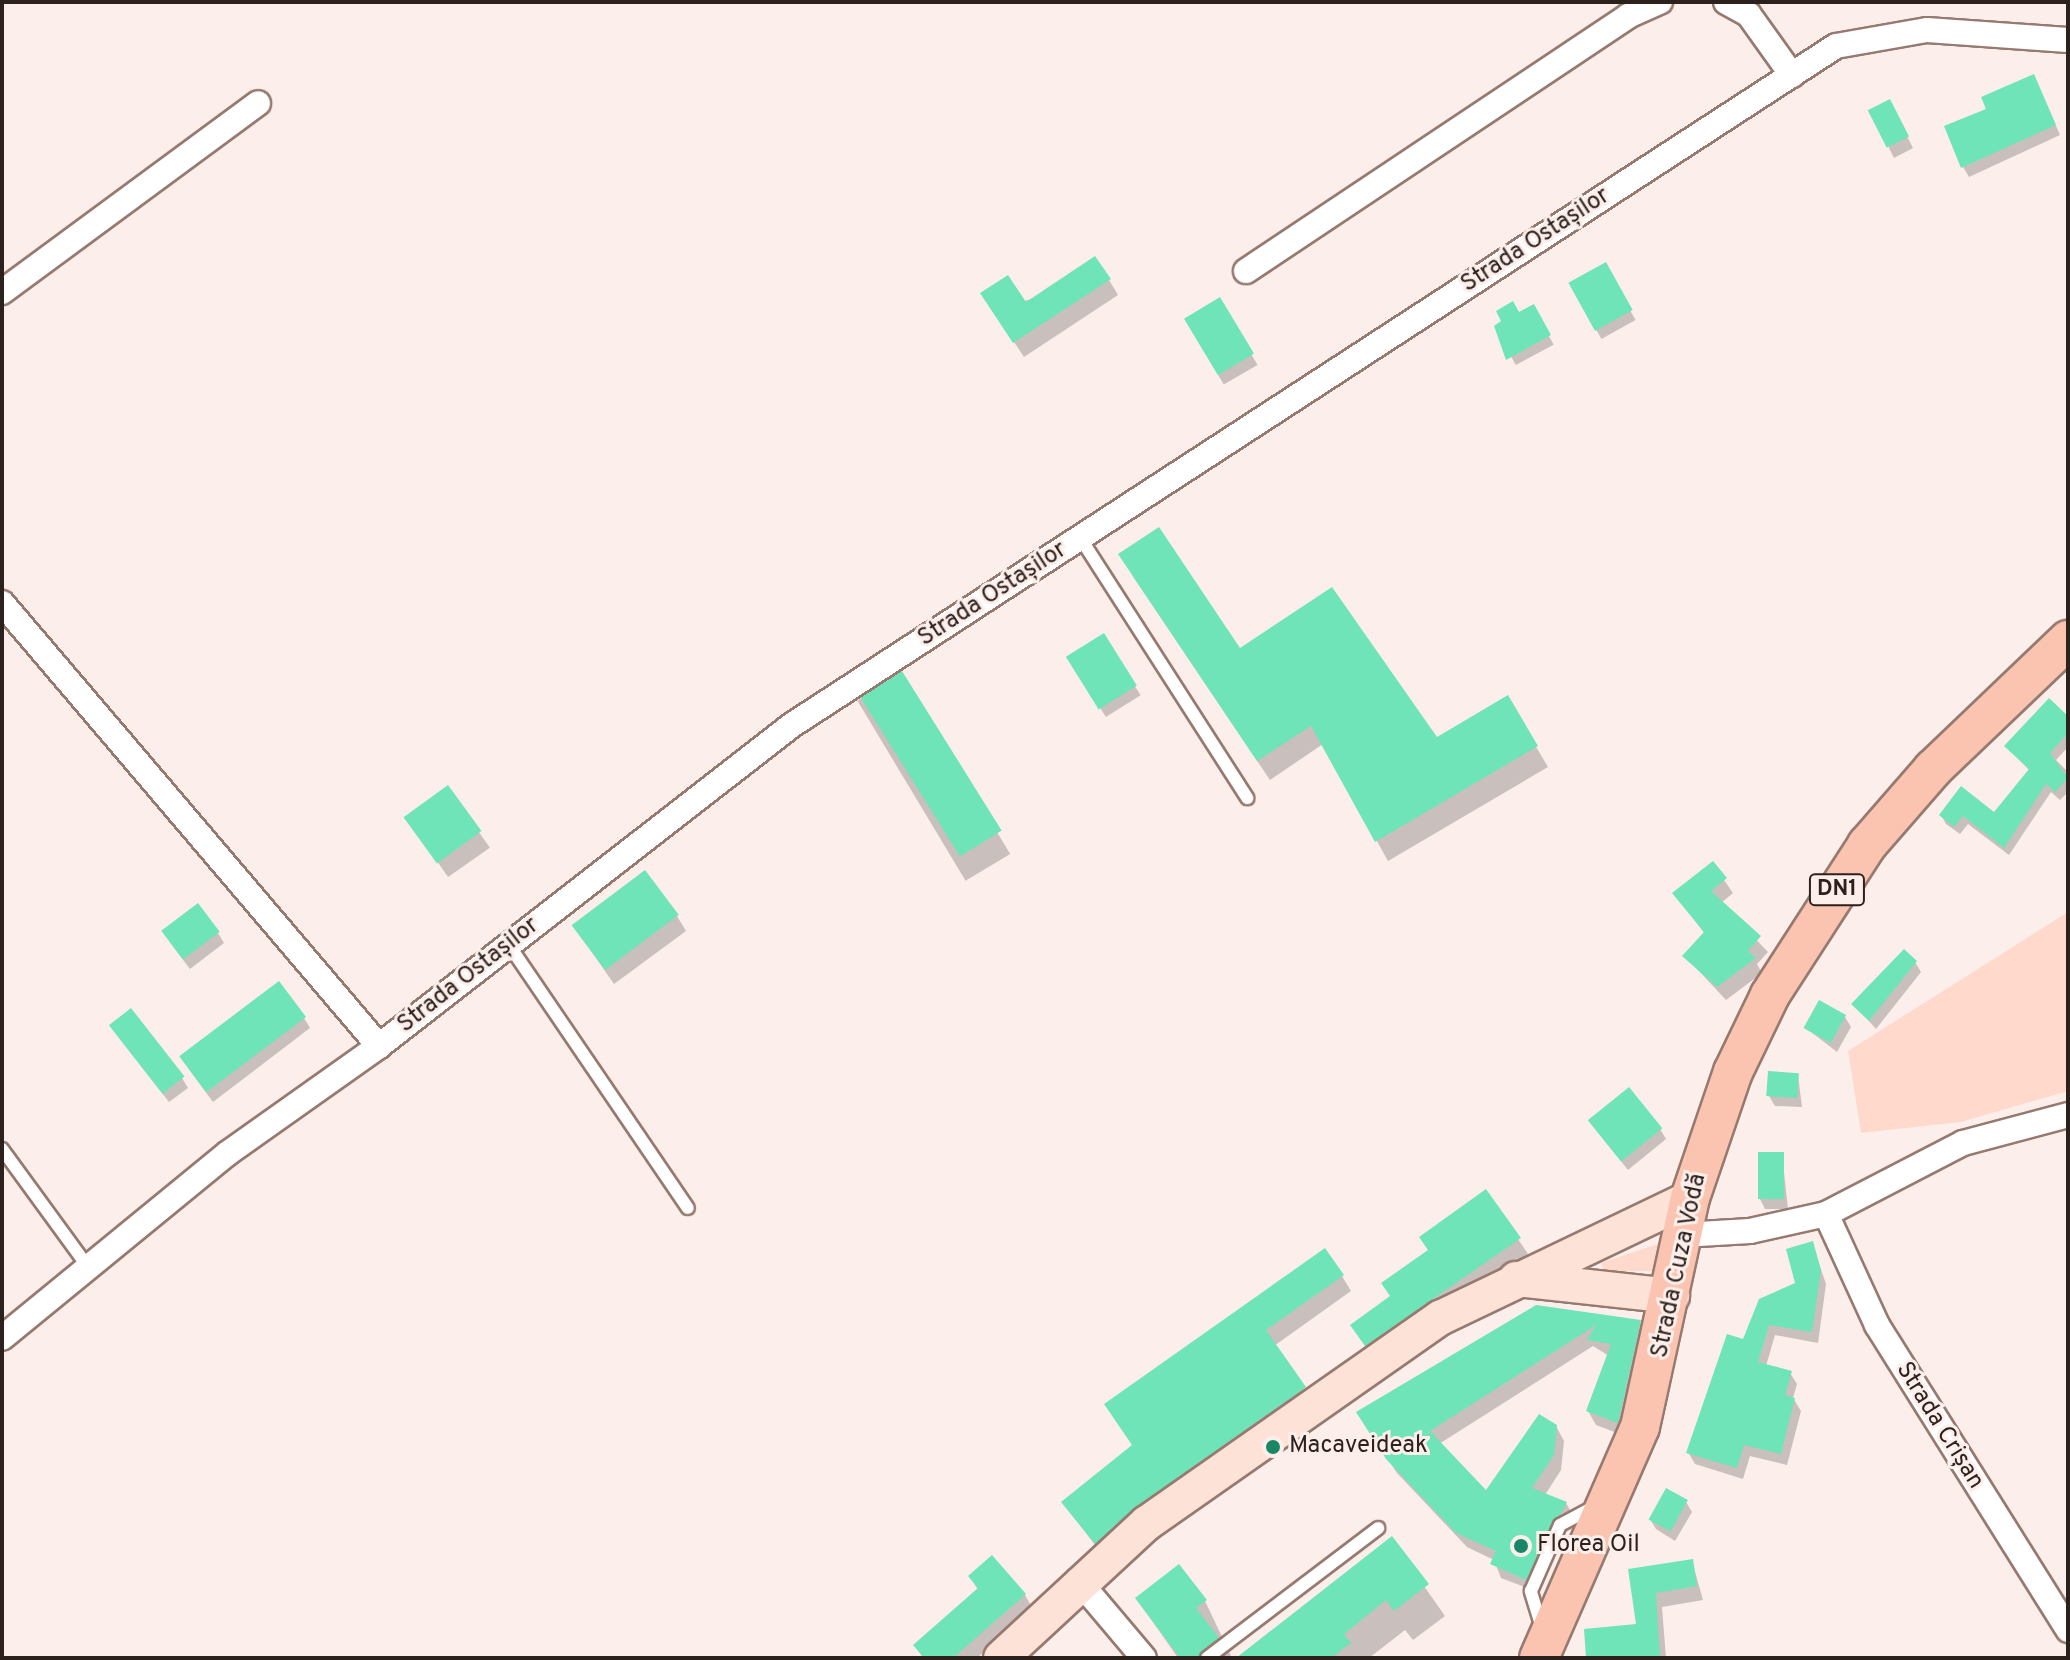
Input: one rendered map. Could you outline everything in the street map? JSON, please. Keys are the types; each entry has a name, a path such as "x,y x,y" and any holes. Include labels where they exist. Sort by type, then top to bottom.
{"main road":[{"name":"Strada Cuza Vodă","path":"1542,1648 1653,1388 1690,1198 1733,1072 1770,995 1867,845 1933,769 2068,640"},
{"path":"1001,1658 1078,1580 1392,1351 1515,1279 1690,1198"},
{"path":"1515,1279 1672,1296"}],"street":[{"path":"1246,271 1628,16 1660,2"},
{"path":"1726,2 1749,15 1792,75"},
{"name":"Strada Ostașilor","path":"2,1338 228,1153 379,1046 792,725 1836,46 1881,34 1927,30 2068,40"},
{"path":"2,292 258,103"},
{"path":"2,603 379,1046"},
{"path":"1682,1235 1750,1231 1826,1214 1963,1143 2068,1115"},
{"name":"Strada Crișan","path":"1826,1214 1877,1325 2068,1630"},
{"path":"1078,1580 1144,1658"}],"lane":[{"path":"1081,539 1247,798"},
{"path":"509,945 688,1208"},
{"path":"2,1149 88,1267"},
{"path":"1207,1658 1378,1528"}],"shaded area":[{"path":"2068,912 2068,1091 1961,1122 1861,1133 1848,1051"},
{"path":"1663,1242 1663,1271 1604,1271 1601,1263"}],"building":[{"path":"2034,74 2056,125 1961,168 1944,126 1986,109 1981,97"},
{"path":"1890,99 1909,136 1887,148 1868,110"},
{"path":"1095,256 1111,279 1013,343 980,293 1008,275 1026,302"},
{"path":"1606,262 1633,310 1595,331 1568,283"},
{"path":"1220,297 1254,354 1218,375 1184,319"},
{"path":"1513,301 1519,312 1534,304 1551,335 1506,360 1494,326 1501,321 1496,311"},
{"path":"1159,527 1240,648 1332,587 1437,737 1508,695 1538,746 1375,842 1311,726 1257,761 1118,554"},
{"path":"1104,633 1137,686 1099,709 1066,657"},
{"path":"902,671 1002,830 960,856 860,697"},
{"path":"2049,698 2068,716 2068,733 2050,753 2068,778 2055,792 2046,784 2004,848 1963,816 1954,827 1939,815 1961,786 1994,812 2029,769 2004,746"},
{"path":"448,785 482,831 437,863 404,817"},
{"path":"1713,861 1727,878 1711,891 1761,936 1748,951 1756,958 1717,987 1682,956 1704,932 1672,893"},
{"path":"645,870 679,915 605,970 572,925"},
{"path":"198,903 220,932 183,959 161,931"},
{"path":"1904,949 1917,961 1869,1021 1851,1004"},
{"path":"279,981 306,1017 206,1092 179,1056"},
{"path":"1819,1000 1846,1015 1831,1043 1803,1028"},
{"path":"131,1008 185,1077 162,1094 109,1025"},
{"path":"1768,1071 1799,1073 1797,1098 1766,1096"},
{"path":"1629,1087 1662,1128 1621,1162 1588,1120"},
{"path":"1758,1152 1784,1152 1784,1199 1758,1199"},
{"path":"1486,1189 1521,1238 1365,1346 1350,1325 1390,1296 1381,1283 1428,1250 1419,1237"},
{"path":"1813,1241 1821,1270 1812,1332 1769,1325 1758,1362 1792,1371 1785,1395 1795,1398 1781,1454 1744,1445 1737,1468 1686,1453 1727,1334 1743,1339 1759,1299 1795,1283 1786,1249"},
{"path":"1325,1248 1344,1275 1266,1330 1306,1387 1136,1507 1095,1544 1061,1502 1132,1445 1104,1404"},
{"path":"1536,1305 1641,1320 1618,1423 1586,1411 1611,1344 1587,1340 1596,1325 1430,1431 1486,1490 1539,1414 1557,1425 1554,1455 1532,1488 1567,1502 1526,1580 1490,1564 1496,1551 1456,1533 1386,1459 1356,1412"},
{"path":"1666,1488 1688,1500 1670,1532 1649,1519"},
{"path":"1392,1536 1429,1584 1394,1611 1386,1600 1344,1634 1351,1643 1331,1658 1236,1658"},
{"path":"992,1555 1026,1594 953,1658 924,1658 913,1645 978,1588 968,1576"},
{"path":"1693,1559 1697,1586 1656,1593 1660,1658 1586,1658 1584,1629 1636,1624 1628,1569"},
{"path":"1179,1564 1207,1600 1196,1608 1219,1638 1198,1658 1180,1658 1135,1598"}],"place":[{"name":"Macaveideak","path":"1273,1447"},
{"name":"Florea Oil","path":"1521,1546"}]}
